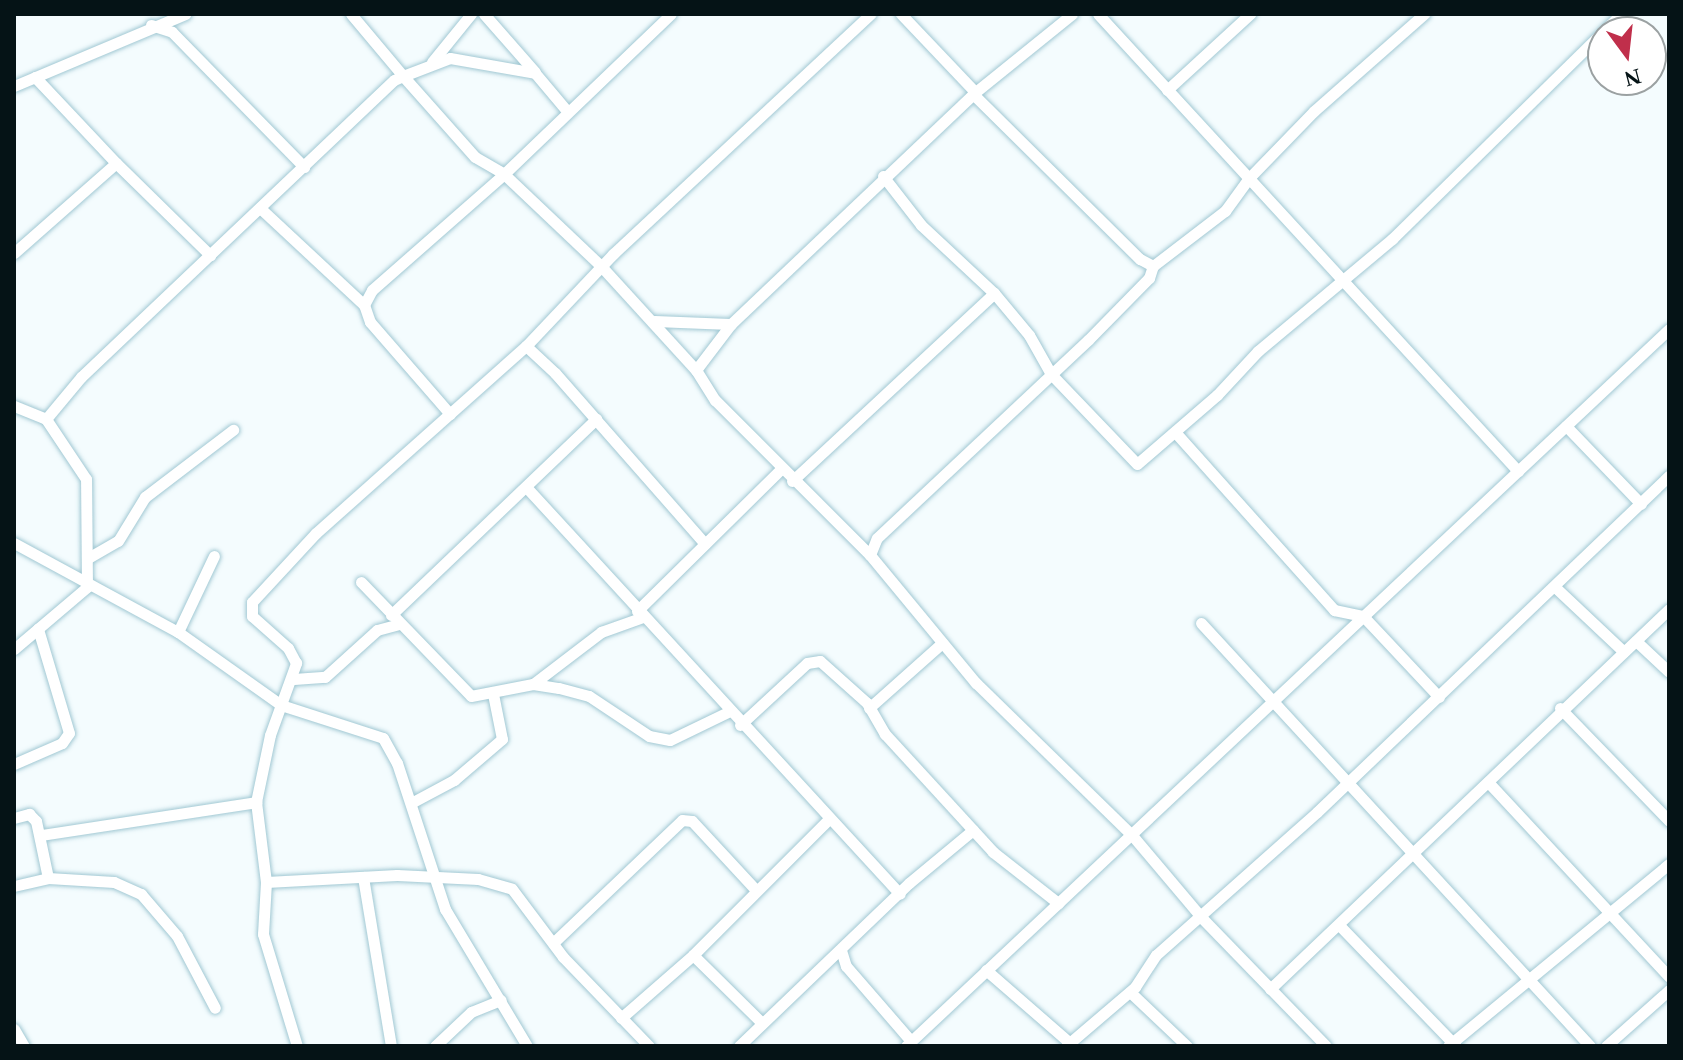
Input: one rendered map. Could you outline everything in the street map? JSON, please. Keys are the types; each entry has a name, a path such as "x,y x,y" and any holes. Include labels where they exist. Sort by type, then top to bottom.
{"street":[{"path":"351,14 475,157 504,174 654,321 696,370 715,400 792,481 870,555 942,643 1131,834 1202,918 1326,1046"},
{"path":"432,62 471,14"},
{"path":"484,14 567,111"},
{"path":"364,305 372,290 504,174 671,14"},
{"path":"297,1046 263,934 266,882 256,802 281,705 294,679 295,655 252,616 252,602 316,533 526,346 601,266 870,14"},
{"path":"901,14 974,93 1140,259 1153,266"},
{"path":"696,370 731,324 883,176 974,93 1072,14"},
{"path":"1098,14 1518,471"},
{"path":"1167,90 1250,14"},
{"path":"870,555 877,538 1051,374 1139,287 1153,266 1225,211 1249,178 1424,14"},
{"path":"883,176 921,225 994,293 1029,335 1051,374 1130,462 1142,462 1258,351 1343,280 1480,156 1621,14"},
{"path":"14,86 180,15"},
{"path":"172,32 180,15"},
{"path":"151,25 172,32 304,167"},
{"path":"46,419 81,377 403,76 432,62 468,58 535,73"},
{"path":"35,77 116,163 210,255"},
{"path":"14,253 116,163"},
{"path":"260,208 364,305 370,322 450,414"},
{"path":"1139,287 1140,259"},
{"path":"792,481 994,293"},
{"path":"654,321 731,324"},
{"path":"841,950 846,966 908,1044 991,973 996,961 1669,329"},
{"path":"526,346 596,419 705,544"},
{"path":"14,406 46,419 86,479 88,558 87,587 14,649"},
{"path":"391,615 596,419"},
{"path":"1566,426 1641,504"},
{"path":"88,558 118,541 145,497 233,430"},
{"path":"1175,432 1334,610 1363,616 1439,697"},
{"path":"361,582 463,691 477,697 533,684 601,632 640,614 781,469"},
{"path":"991,973 1068,1044 1130,992 1156,955 1202,918 1556,588 1669,476"},
{"path":"527,488 728,712 900,894"},
{"path":"14,543 87,587 178,632 281,705 383,738 411,803 432,877 445,909 527,1046"},
{"path":"178,632 214,556"},
{"path":"1556,588 1624,652"},
{"path":"1270,989 1488,782 1560,708 1669,609"},
{"path":"1201,623 1350,779 1590,1046"},
{"path":"294,679 325,677 377,630 400,624"},
{"path":"14,764 53,748 69,733 38,629"},
{"path":"1636,641 1669,672"},
{"path":"869,708 942,643"},
{"path":"740,725 814,660 844,678 869,708 885,734 1009,868 1058,903"},
{"path":"533,684 589,696 661,739 678,739 728,712"},
{"path":"411,803 454,780 502,739 493,694"},
{"path":"1560,708 1669,821"},
{"path":"1488,782 1669,977"},
{"path":"41,835 256,802"},
{"path":"14,818 33,815 41,835 48,878"},
{"path":"621,1018 693,955 829,819"},
{"path":"553,943 682,820 692,821 756,890"},
{"path":"739,1046 900,894 973,830"},
{"path":"1339,925 1452,1045 1529,976 1669,864"},
{"path":"363,877 391,1046"},
{"path":"266,882 432,877 478,879 512,889 553,943 649,1046"},
{"path":"14,886 48,878 114,882 141,894 177,936 215,1008"},
{"path":"693,955 762,1023"},
{"path":"827,962 846,966"},
{"path":"1606,1046 1669,990"},
{"path":"1130,992 1187,1046"},
{"path":"435,1046 471,1012 501,1000"},
{"path":"14,1029 24,1046"}]}
